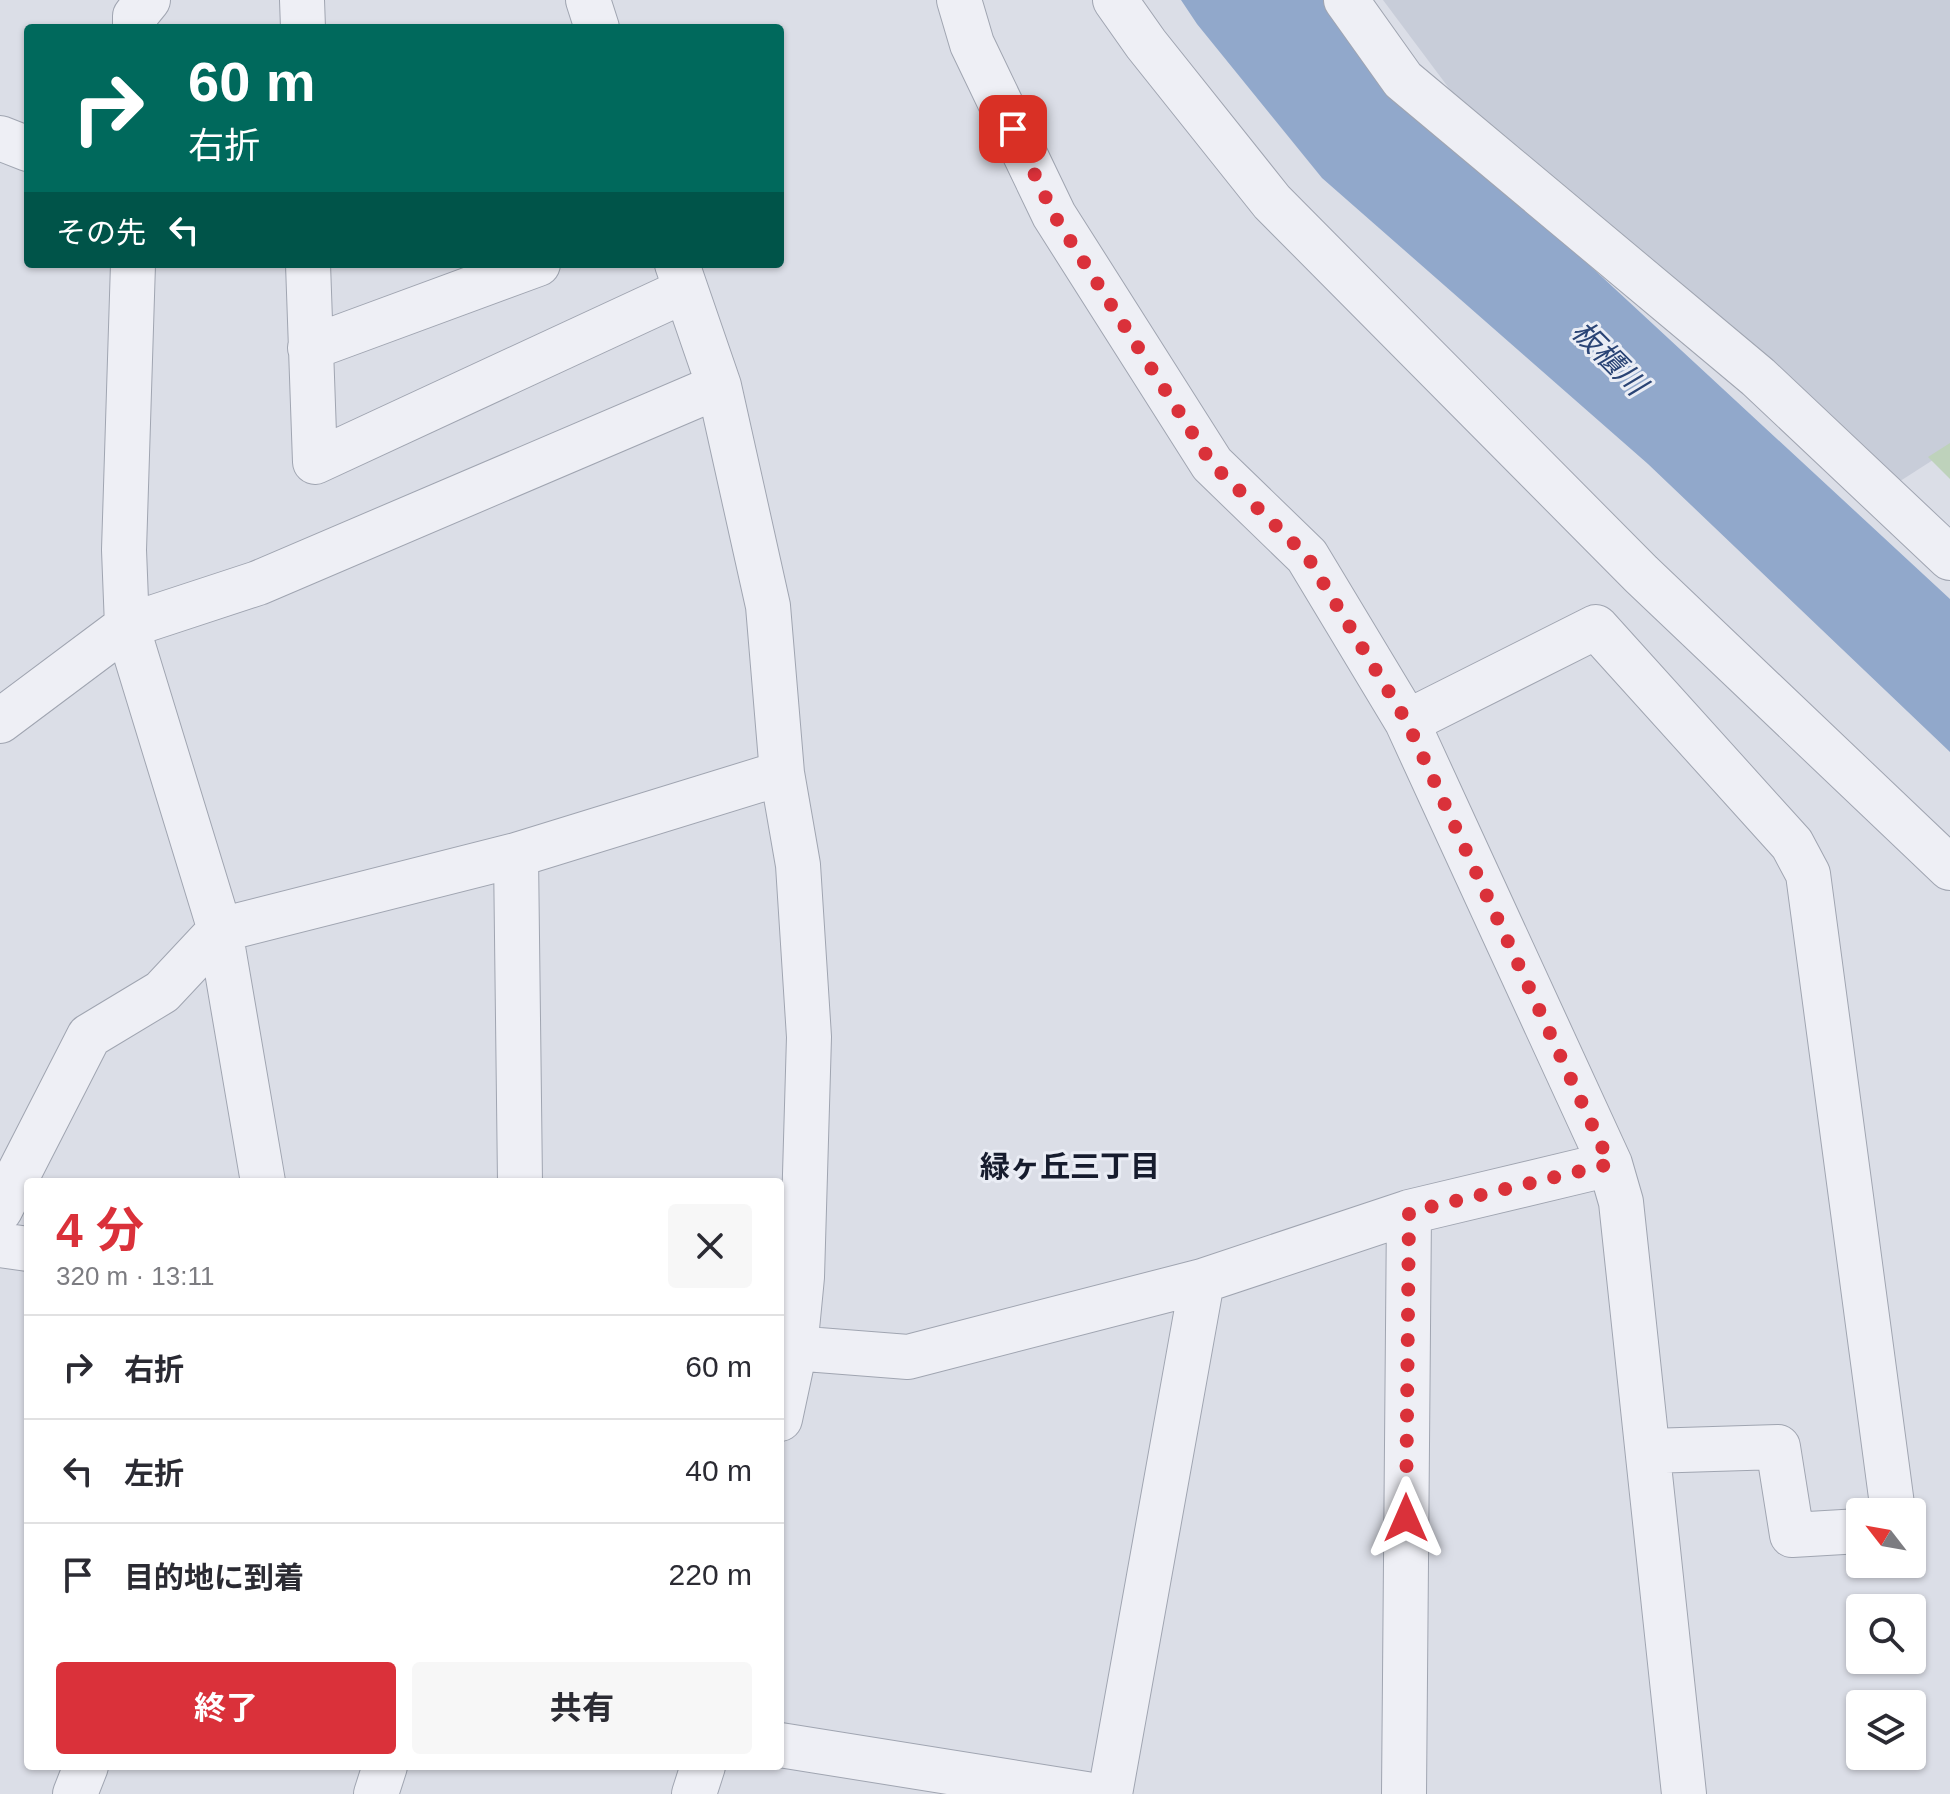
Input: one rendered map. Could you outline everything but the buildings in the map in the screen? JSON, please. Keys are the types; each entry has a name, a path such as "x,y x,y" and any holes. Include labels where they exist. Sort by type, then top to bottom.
{"street":[{"path":"135,24 135,16 148,0"},
{"path":"302,0 303,24"},
{"path":"588,0 596,24"},
{"path":"959,0 972,44 1054,215 1212,464 1307,556 1407,722 1610,1164 1621,1202 1684,1794"},
{"path":"1115,0 1146,44 1272,202 1641,574 1950,868"},
{"path":"1346,0 1403,80 1758,377 1950,558"},
{"path":"0,138 24,147"},
{"path":"133,268 124,550 127,626 220,930 262,1178"},
{"path":"308,268 315,462 681,277 719,386 768,606 782,773 798,865 809,1037 802,1277 784,1378"},
{"path":"310,348 527,268"},
{"path":"0,721 127,626 258,583 719,386"},
{"path":"1407,722 1596,627 1792,844 1808,874 1891,1498"},
{"path":"0,1210 89,1036 162,992 220,930 516,855 782,773"},
{"path":"516,855 520,1178"},
{"path":"787,1348 908,1357 1202,1281 1409,1212 1610,1164"},
{"path":"1404,1794 1409,1212"},
{"path":"0,1245 24,1248"},
{"path":"1110,1794 1202,1281"},
{"path":"1649,1451 1778,1447 1792,1535 1846,1532"},
{"path":"784,1746 1086,1794"},
{"path":"75,1794 84,1770"},
{"path":"376,1794 384,1770"},
{"path":"694,1794 702,1770"}],"shaded area":[{"path":"1383,0 1950,0 1950,449 1894,485 1454,95"}],"green space":[{"path":"1950,443 1950,479 1928,457"}],"water":[{"name":"板櫃川","path":"1181,0 1352,0 1587,263 1950,599 1950,752 1648,464 1322,178"}],"district":[{"name":"緑ヶ丘三丁目","path":"1070,1167"}],"route":[{"path":"1013,129 1054,215 1212,464 1307,556 1407,722 1610,1164 1409,1212 1406,1518"}]}
